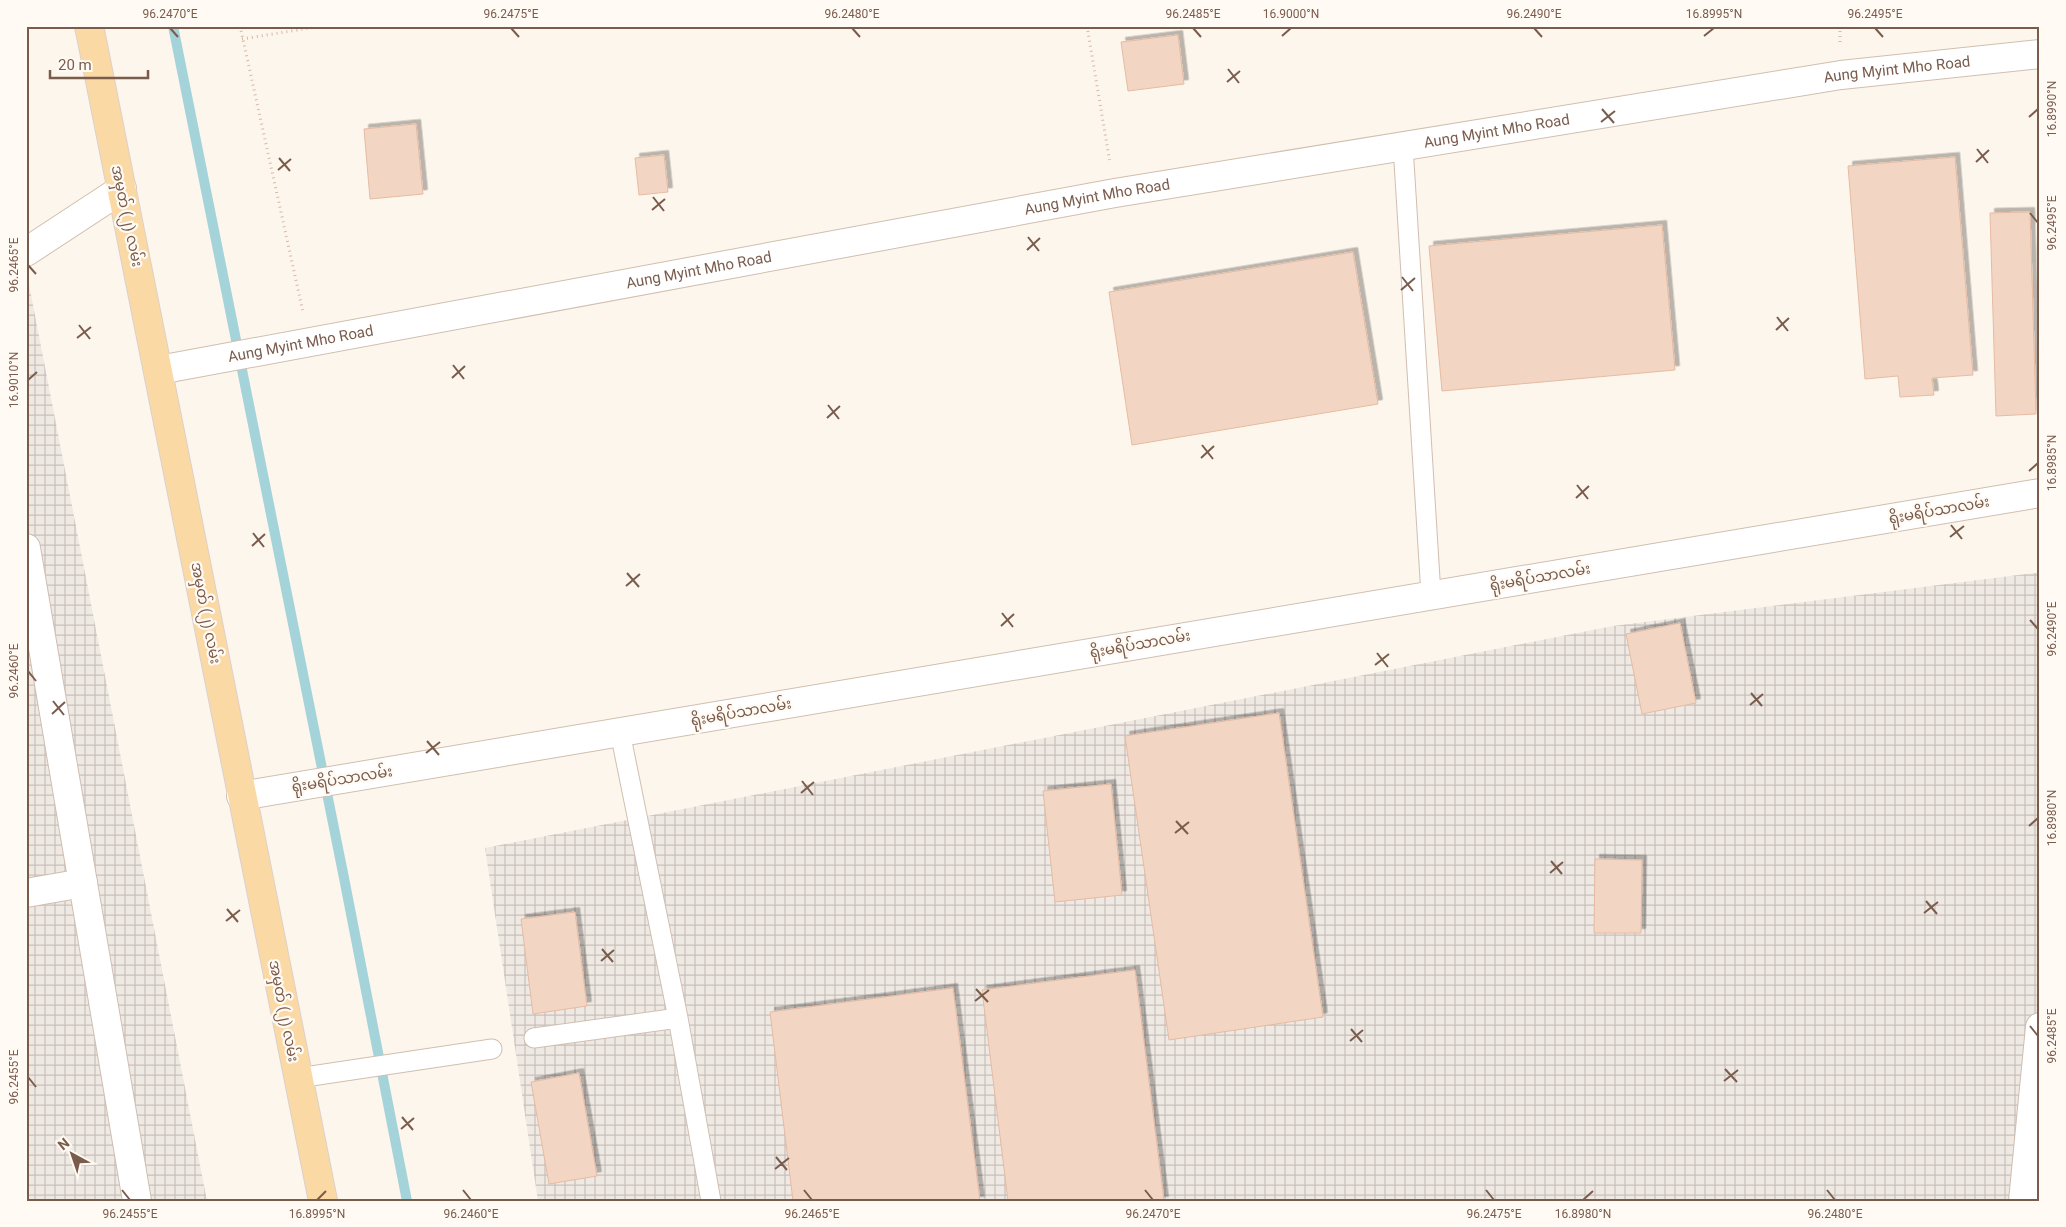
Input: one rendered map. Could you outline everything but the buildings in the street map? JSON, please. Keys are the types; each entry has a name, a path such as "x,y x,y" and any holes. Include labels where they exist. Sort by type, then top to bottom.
{"main road":[{"name":"အမှတ် (၂) လမ်း","path":"88,26 159,370 241,796 323,1201"}],"street":[{"name":"Aung Myint Mho Road","path":"159,370 1115,193 1841,75 2040,54"},
{"path":"26,252 122,188"},
{"name":"ရိုးမရိပ်သာလမ်း","path":"241,796 2040,493"},
{"path":"26,548 137,1201"},
{"path":"26,893 83,883"},
{"path":"2023,1201 2040,1027"}],"lane":[{"path":"1403,146 1431,595"},
{"path":"620,732 678,1018 711,1201"},
{"path":"534,1038 678,1018"},
{"path":"298,1078 492,1049"}],"path":[{"path":"240,26 310,342"},
{"path":"242,39 322,26"},
{"path":"1087,26 1115,193"}],"shaded area":[{"path":"26,269 207,1201 26,1201"},
{"path":"2040,573 2040,1201 538,1201 485,848 1613,626"}],"waterway":[{"path":"173,26 407,1201"}]}
